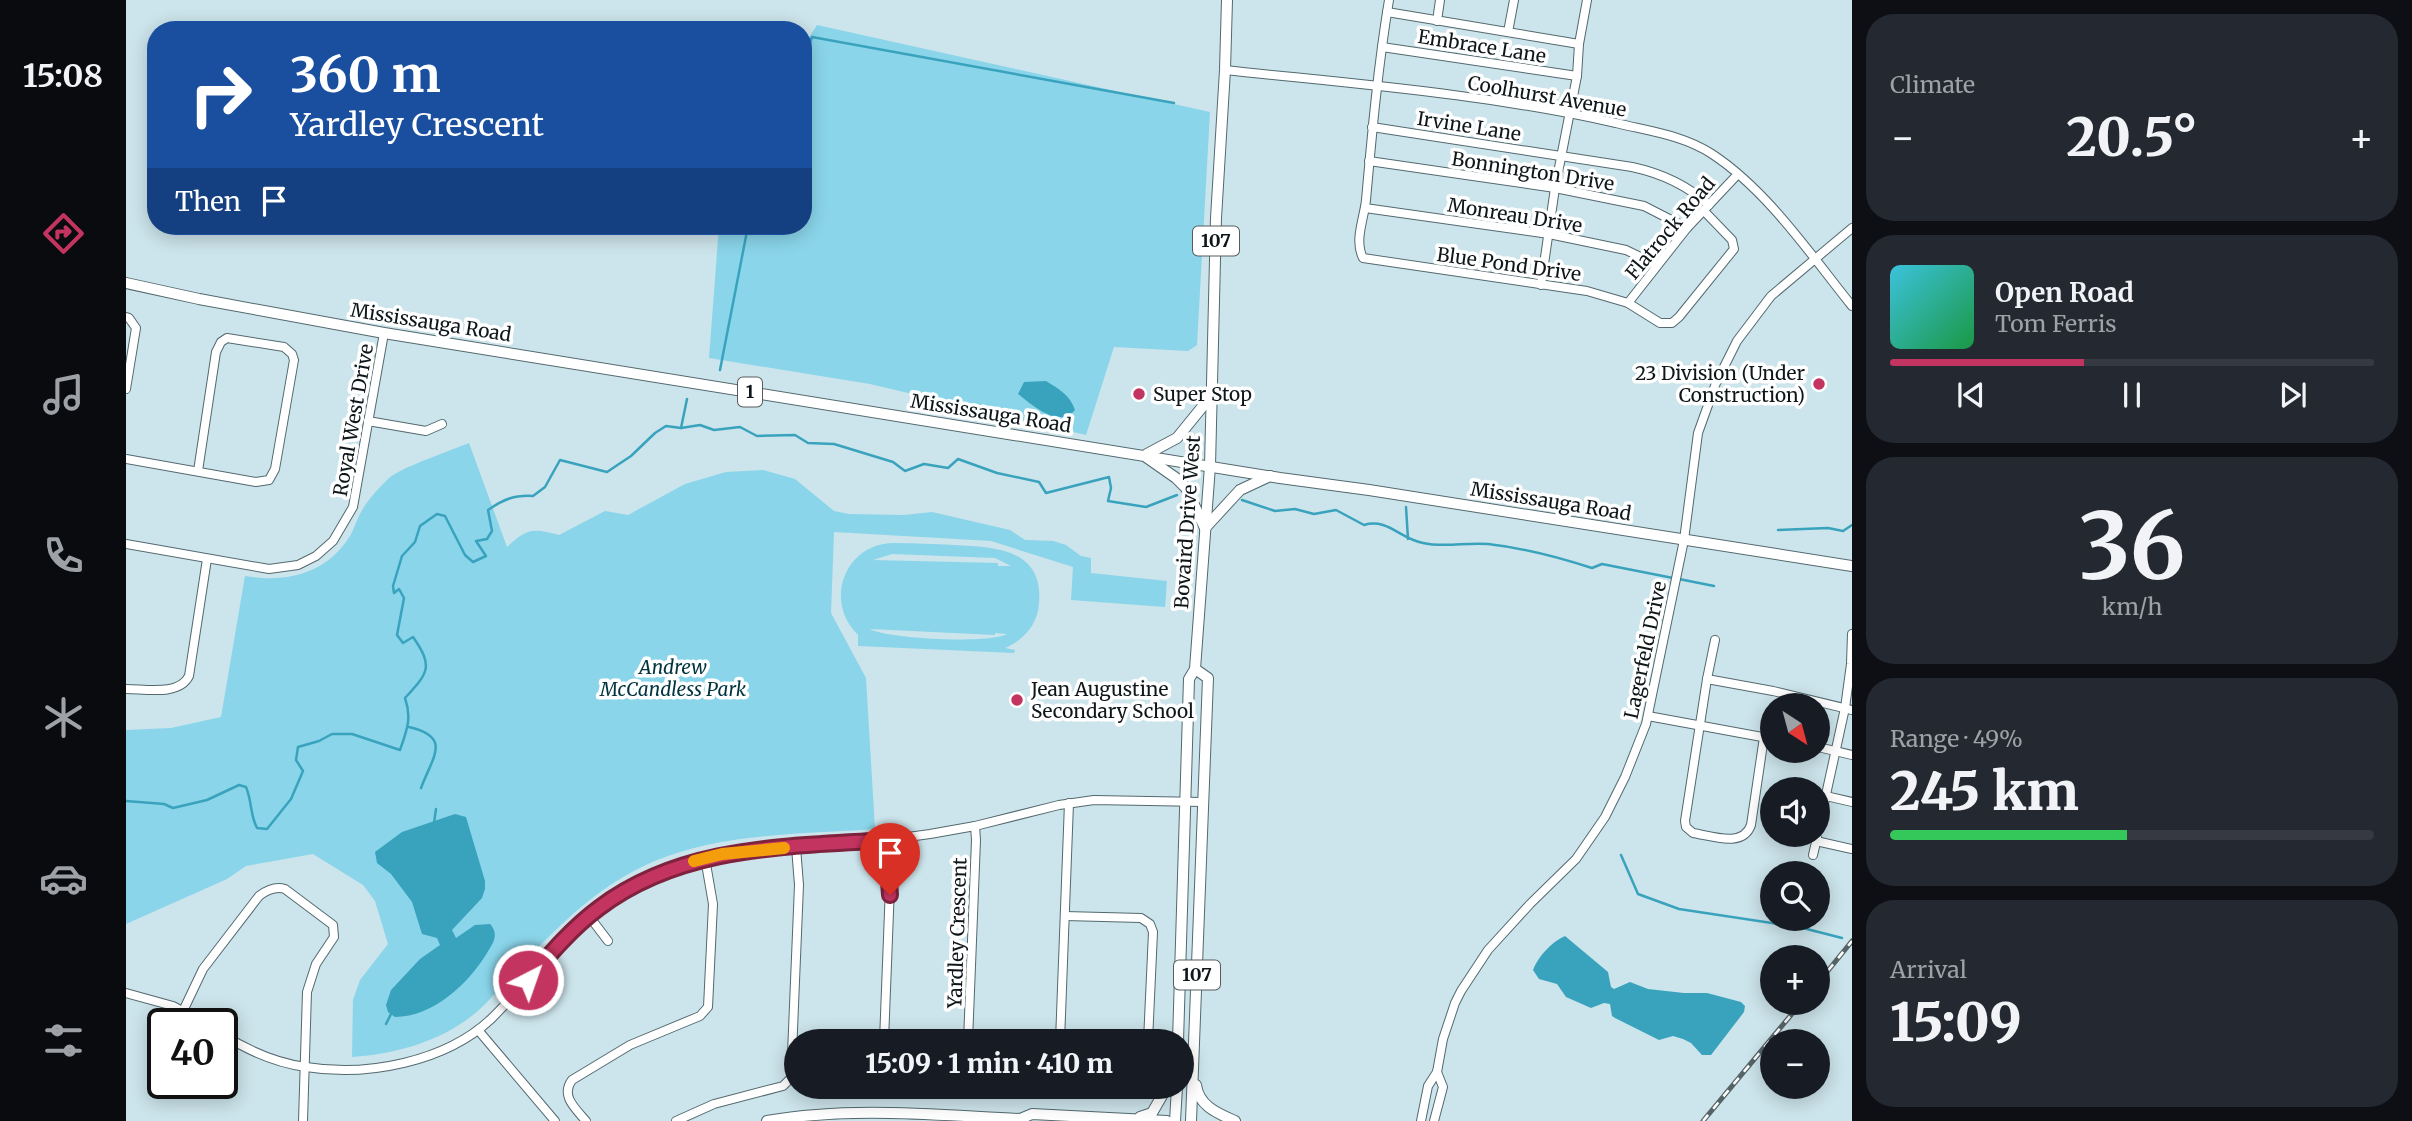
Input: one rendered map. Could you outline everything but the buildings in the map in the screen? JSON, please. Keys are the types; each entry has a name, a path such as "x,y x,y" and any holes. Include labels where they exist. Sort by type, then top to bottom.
{"main road":[{"name":"Bovaird Drive West","path":"1178,1029 1189,679 1195,669 1210,466 1216,218 1227,0"},
{"name":"Mississauga Road","path":"126,283 384,333 1270,476 1852,566"},
{"path":"1212,395 1177,438 1144,454 1186,488 1205,528 1240,490 1270,476"},
{"name":"Bovaird Drive West","path":"1194,1034 1208,678 1195,669"},
{"path":"1194,1070 1196,1090 1208,1108 1235,1121"},
{"path":"1124,1119 1152,1113 1160,1099"},
{"path":"1175,1121 1176,1099"},
{"name":"Bovaird Drive West","path":"1191,1121 1192,1099"},
{"path":"768,1121 808,1114 853,1113 1021,1120 1032,1114 1167,1121"}],"street":[{"name":"Blue Pond Drive","path":"1390,0 1359,241 1363,258 1587,291 1628,303 1660,323 1672,323 1731,256 1734,249 1732,240 1707,208"},
{"path":"1437,21 1440,0"},
{"path":"1508,32 1514,0"},
{"path":"1541,285 1555,188 1577,76 1579,44 1587,0"},
{"path":"1387,12 1579,44"},
{"name":"Embrace Lane","path":"1382,47 1577,76"},
{"name":"Coolhurst Avenue","path":"1225,71 1377,86 1570,113 1676,138 1711,153 1763,198 1852,306"},
{"name":"Irvine Lane","path":"1372,127 1652,172 1695,192 1707,208"},
{"name":"Bonnington Drive","path":"1369,161 1555,188 1644,205 1687,228"},
{"name":"Flatrock Road","path":"1628,303 1687,228 1737,175"},
{"name":"Monreau Drive","path":"1365,208 1549,234 1626,250 1657,265"},
{"name":"Lagerfeld Drive","path":"1420,1121 1428,1086 1437,1072 1443,1039 1461,991 1488,950 1576,859 1605,817 1625,777 1648,716 1684,540 1698,433 1716,383 1737,341 1771,296 1852,228"},
{"path":"126,317 136,328 126,389"},
{"name":"Royal West Drive","path":"126,544 281,569 305,562 325,549 354,507 384,333"},
{"path":"126,459 263,482 273,475 293,360 290,351 284,347 227,338 221,341 216,352 198,471"},
{"path":"368,421 426,430 442,424"},
{"path":"126,689 178,688 187,681 207,559"},
{"path":"1830,778 1848,709 1852,634"},
{"path":"1715,640 1699,725 1686,827 1693,833 1738,839 1749,831 1763,763"},
{"path":"1707,679 1848,709"},
{"path":"1648,716 1760,736"},
{"path":"1830,750 1852,755"},
{"path":"1830,797 1852,802"},
{"path":"238,1042 263,1055 306,1068 354,1070 394,1065 442,1049 478,1030 517,992 562,940 616,895 645,879 705,858 744,851 886,840 975,826 1069,803 1104,800 1203,803"},
{"path":"1060,1029 1069,803"},
{"name":"Yardley Crescent","path":"968,1029 975,826"},
{"path":"884,1029 890,895 886,840"},
{"path":"1830,840 1852,849"},
{"path":"676,1121 732,1098 783,1086 790,1078 799,885 796,847"},
{"path":"1813,855 1815,847"},
{"path":"586,1121 567,1094 568,1084 572,1080 630,1045 699,1016 706,1010 709,1001 713,904 705,858"},
{"path":"184,1008 203,969 259,896 272,888 285,889 333,925 335,933 314,968 306,992 303,1121"},
{"path":"589,916 608,941"},
{"path":"1065,916 1141,918 1150,924 1153,932 1149,1029"},
{"path":"126,993 175,1008"},
{"path":"478,1030 555,1121"},
{"name":"Lagerfeld Drive","path":"1434,1121 1443,1087 1437,1072"}],"green space":[{"path":"817,25 1210,112 1197,345 1188,351 1114,347 1086,435 870,384 709,358 718,235 812,235 812,33"},
{"name":"Andrew McCandless Park","path":"469,443 507,547 525,533 543,531 559,535 605,511 628,515 685,484 726,472 763,470 795,479 834,511 849,514 904,515 932,512 1010,530 1025,540 1053,541 1066,545 1081,556 1091,558 1091,573 1167,581 1165,607 1071,600 1073,567 991,541 834,532 831,613 866,678 875,829 720,842 660,859 615,882 583,906 466,1021 420,1044 386,1053 352,1057 353,1000 360,980 388,944 375,901 363,885 313,854 246,866 227,879 126,924 126,730 171,728 221,717 245,576 276,578 304,573 317,567 340,549 350,536 366,503 389,478 415,464"},
{"path":"894,543 969,546 1013,554 1025,561 1033,571 1038,585 1036,618 1024,636 1005,648 1015,650 1014,653 858,646 858,635 847,621 842,606 841,591 844,576 852,563 877,546","holes":["892,554 995,558 1011,566 998,566 998,563 873,560","870,629 995,635 1007,634 981,639 939,639 896,635"]}],"shaded area":[{"path":"1046,381 1067,396 1075,410 1069,415 1061,417 1046,413 1018,394 1024,382"},
{"path":"455,814 466,817 485,889 482,898 452,930 456,938 475,925 490,924 494,931 492,945 470,976 436,1005 423,1011 395,1017 388,1012 386,1005 391,990 420,959 440,945 437,938 422,934 412,902 391,874 377,863 375,852 402,832"},
{"path":"1565,936 1608,972 1611,987 1614,989 1630,982 1648,989 1707,993 1741,1002 1745,1006 1744,1012 1711,1055 1702,1055 1691,1043 1673,1036 1659,1040 1612,1016 1610,1004 1604,1003 1591,1008 1566,997 1557,984 1539,979 1533,970 1538,960 1550,946"}],"waterway":[{"path":"812,37 1174,103"},
{"path":"720,370 746,235"},
{"path":"681,428 687,399"},
{"path":"126,801 164,804 173,808 207,800 239,785 246,787 257,828 267,829 291,799 303,771 296,760 298,747 332,734 352,734 400,750 407,730 405,698 423,676 426,663 413,637 403,643 397,635 404,598 399,589 394,593 393,586 402,556 415,542 420,526 437,514 445,516 465,555 473,562 486,556 476,541 487,539 492,531 488,510 509,499 533,496 545,487 560,460 607,472 631,456 666,426 681,428 700,425 714,430 740,427 757,436 795,435 808,443 834,444 893,462 905,471 924,464 948,468 958,459 997,473 1039,482 1046,493 1109,477 1111,488 1108,501 1146,507 1177,495"},
{"path":"1242,500 1275,511 1295,509 1314,514 1336,510 1364,525 1380,524 1423,543 1501,546 1541,553 1592,568 1602,564 1673,578"},
{"path":"1406,507 1408,539"},
{"path":"1778,530 1828,528 1843,531 1852,525"},
{"path":"1679,579 1714,586"},
{"path":"409,727 431,736 435,742 434,757 421,788"},
{"path":"434,823 436,809"},
{"path":"1621,855 1638,894 1679,909 1799,927 1842,938"},
{"path":"386,1024 392,1012"}],"railway":[{"path":"1830,968 1852,941"},
{"path":"1703,1121 1791,1015"}],"slow traffic":[{"path":"694,861 722,854 784,848"}],"place":[{"name":"23 Division (Under Construction)","path":"1819,384"},
{"name":"Super Stop","path":"1139,394"},
{"name":"Jean Augustine Secondary School","path":"1017,700"}],"route":[{"path":"528,980 562,940 616,895 674,867 722,854 886,840 890,895"}]}
